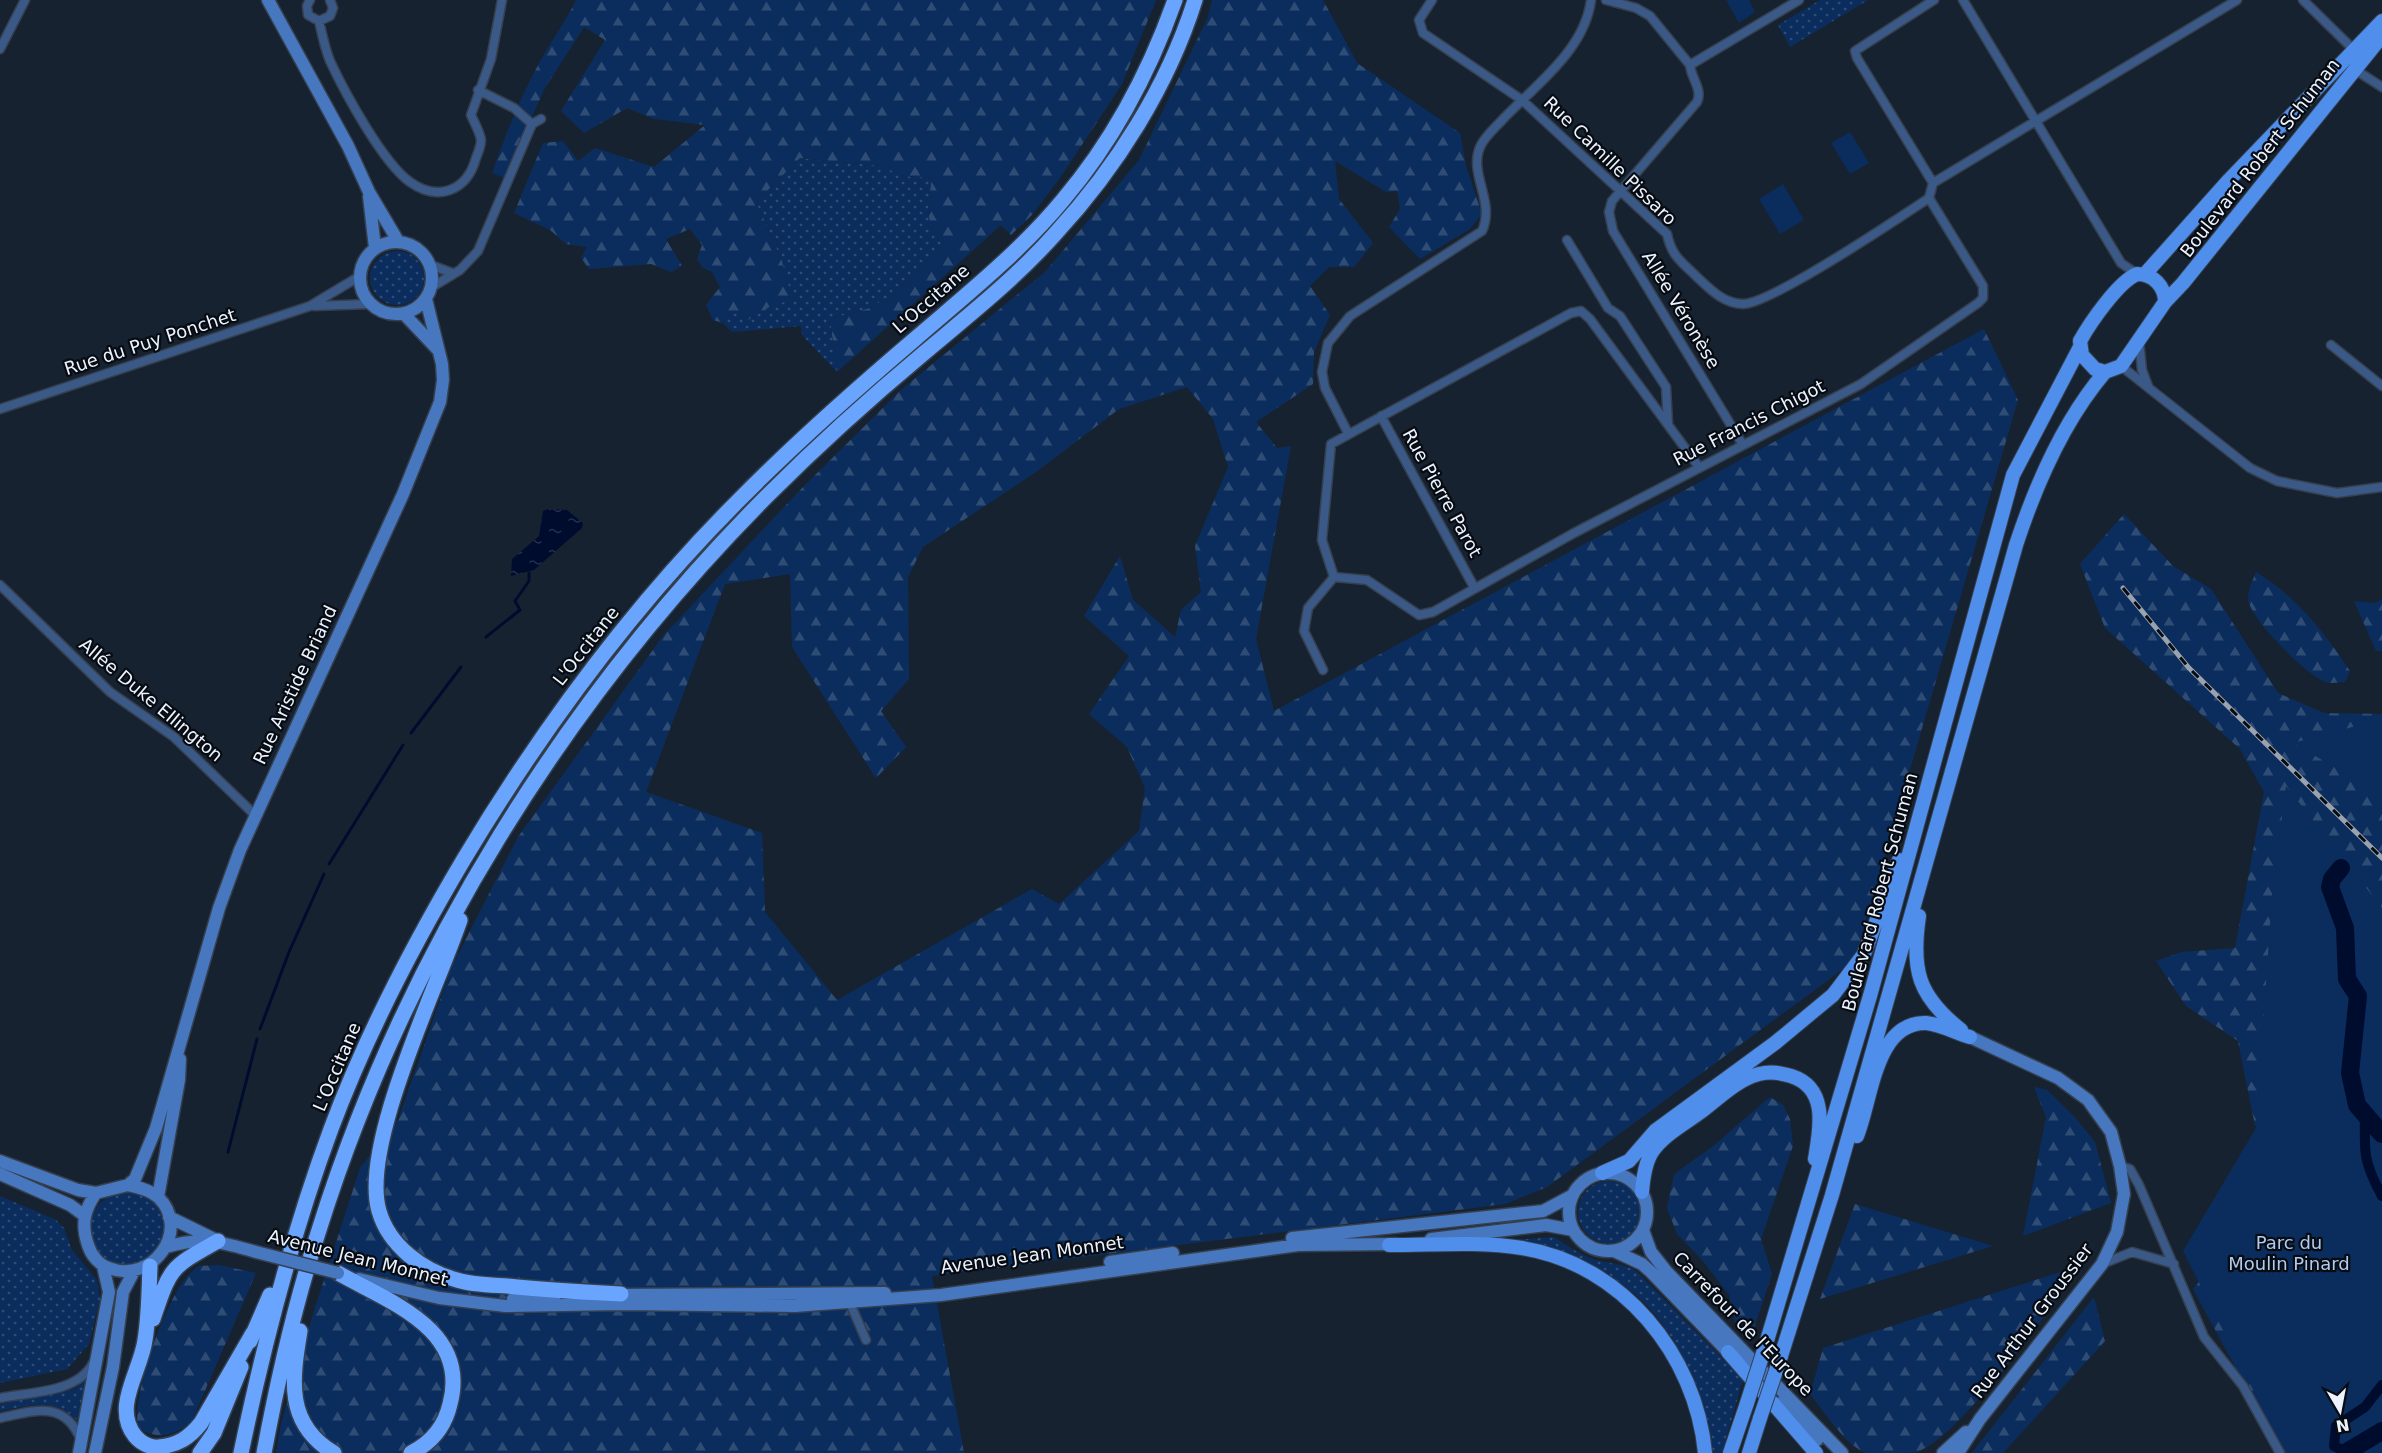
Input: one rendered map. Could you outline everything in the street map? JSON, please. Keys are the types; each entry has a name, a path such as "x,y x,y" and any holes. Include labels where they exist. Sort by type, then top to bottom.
{"highway":[{"name":"L'Occitane","path":"241,1453 258,1370 292,1246 331,1128 398,976 436,906 542,736 637,611 733,506 826,415 1000,266 1063,201 1123,116 1141,82 1175,0"},
{"name":"L'Occitane","path":"264,1453 279,1376 298,1298 319,1227 376,1078 433,956 474,879 560,746 627,655 696,574 766,497 809,456 891,381 1006,283 1055,234 1096,184 1144,112 1167,69 1195,0"},
{"path":"474,879 416,1035 381,1140 375,1181 379,1211 392,1235 409,1256 427,1269 444,1276 459,1281 498,1286 621,1294"},
{"path":"218,1241 177,1264 168,1278 125,1408 128,1427 139,1441 152,1448 173,1445 190,1436 201,1423 253,1333"},
{"path":"200,1453 214,1433 253,1333 292,1246"},
{"path":"145,1342 150,1266"},
{"path":"338,1273 412,1312 432,1328 442,1343 451,1368 452,1397 447,1415 437,1433 411,1453"},
{"path":"298,1298 300,1332 294,1364 293,1395 305,1426 324,1447 334,1453"}],"main road":[{"path":"268,0 348,146 369,192 398,241"},
{"path":"2352,58 2382,21"},
{"name":"Boulevard Robert Schuman","path":"1731,1453 1807,1210 1870,996 2013,475 2080,347 2084,334 2119,287 2129,277 2141,274 2229,180 2352,58 2382,36"},
{"name":"Boulevard Robert Schuman","path":"2121,366 2165,302 2184,283 2352,58"},
{"path":"369,192 375,248"},
{"path":"398,241 418,248 431,265 429,293 417,308 404,314 386,312 370,304 364,296 360,276 362,265 375,248 398,241"},
{"path":"2141,274 2162,287 2165,302"},
{"name":"Rue Aristide Briand","path":"128,1185 135,1179 156,1128 219,908 255,815 399,504 432,423 442,389 429,293"},
{"path":"404,314 438,350"},
{"path":"2080,347 2087,363 2105,372 2121,366"},
{"name":"Boulevard Robert Schuman","path":"1750,1453 1832,1195 2030,502 2075,412 2090,387 2105,372"},
{"path":"1573,1230 1569,1206 1573,1195 1585,1180 1629,1161 1655,1131 1775,1043 1833,995 1864,954 1929,782"},
{"path":"1929,854 1914,948 1917,969 1924,989 1940,1013 1970,1037"},
{"path":"1832,1195 1865,1117 1884,1048 1889,1039 1910,1024 1928,1023 1970,1037"},
{"name":"Rue Arthur Groussier","path":"1970,1037 2058,1078 2088,1100 2110,1132 2120,1166 2124,1194 2116,1232 2102,1264 1980,1419"},
{"name":"Rue Aristide Briand","path":"158,1197 179,1080 182,1039"},
{"path":"1641,1192 1645,1170 1652,1152 1666,1137 1741,1082 1759,1074 1776,1072 1797,1078 1812,1090 1820,1105 1821,1120 1807,1210"},
{"path":"0,1161 78,1190 96,1193 128,1185 144,1189 158,1197 169,1217 166,1247 150,1266 134,1271 118,1272 103,1266"},
{"path":"1602,1173 1625,1177 1641,1192"},
{"path":"0,1174 70,1205 85,1216"},
{"name":"Carrefour de l'Europe","path":"1641,1192 1647,1211 1643,1230 1651,1252 1666,1271 1826,1437"},
{"path":"80,1448 109,1292 103,1266 89,1248 84,1230 85,1216 96,1193"},
{"name":"Avenue Jean Monnet","path":"490,1302 530,1297 621,1294 884,1293 1184,1251 1543,1211 1573,1195"},
{"name":"Avenue Jean Monnet","path":"169,1217 218,1241 389,1288 439,1298 490,1302 505,1306 850,1304 962,1292 1298,1245 1389,1245 1546,1225 1573,1230"},
{"name":"Carrefour de l'Europe","path":"1573,1230 1590,1247 1614,1251 1642,1264 1830,1453"},
{"path":"1614,1251 1631,1244 1643,1230"},
{"name":"Avenue Jean Monnet","path":"166,1247 189,1240 218,1241"},
{"path":"1389,1245 1522,1248 1564,1260 1611,1285 1658,1331 1678,1359 1692,1390 1703,1430 1705,1453"},
{"path":"95,1453 113,1367 121,1298 134,1271"},
{"path":"1728,1352 1816,1453"},
{"path":"1943,1453 1980,1419"},
{"path":"1958,1453 1980,1419"},
{"path":"1826,1437 1842,1453"},
{"path":"1826,1437 1848,1453"}],"street":[{"path":"0,49 25,0"},
{"path":"310,0 307,6 308,15 318,21 329,59 357,111 387,156 408,181 426,192 446,193 460,186 474,165 481,141 471,115 490,59 502,0"},
{"path":"318,21 330,16 333,8 330,0"},
{"name":"Rue Camille Pissaro","path":"1432,0 1419,20 1420,29 1522,100 1667,234 1671,251 1715,294 1734,302 1751,303 1775,293 1929,198"},
{"path":"1348,433 1325,388 1322,372 1328,343 1350,316 1482,231 1487,221 1488,209 1478,172 1480,146 1578,38 1589,12 1591,0"},
{"path":"1606,0 1636,8 1650,16 1690,65 1798,0"},
{"path":"1933,183 1857,58 1855,51 1934,0"},
{"path":"1963,0 2121,263 2141,274"},
{"path":"1929,198 1933,183 2237,0"},
{"path":"2303,0 2352,58 2382,87"},
{"name":"Allée Véronèse","path":"1690,65 1691,75 1699,90 1697,102 1612,201 1609,212 1613,231 1743,444"},
{"path":"478,90 514,108 532,124"},
{"path":"429,293 469,262 486,236 513,165 532,124 541,119"},
{"name":"Rue Francis Chigot","path":"1334,577 1367,580 1419,615 1433,612 1474,586 1861,384 1978,303 1983,297 1983,286 1929,198"},
{"path":"1567,240 1608,309 1620,316 1666,387 1668,424"},
{"path":"2119,287 2121,263"},
{"path":"431,265 452,273"},
{"name":"Rue du Puy Ponchet","path":"0,409 310,306 360,276"},
{"name":"Rue du Puy Ponchet","path":"310,306 370,304"},
{"path":"1323,670 1304,631 1308,608 1334,577 1322,540 1332,444 1348,433 1571,313 1581,311 1597,327 1699,468"},
{"path":"2139,340 2142,370 2148,386"},
{"path":"2331,345 2382,386"},
{"path":"2121,366 2133,378 2148,386 2250,468 2277,482 2337,493 2382,487"},
{"name":"Rue Pierre Parot","path":"1381,416 1474,586"},
{"name":"Allée Duke Ellington","path":"0,585 110,692 174,737 255,815"},
{"path":"2120,1166 2130,1169 2139,1185 2204,1337 2243,1386 2280,1453"},
{"path":"2102,1264 2132,1252 2174,1264"},
{"path":"850,1304 866,1340"},
{"path":"0,1398 76,1383 87,1373 100,1349"},
{"path":"0,1418 41,1410 60,1413 66,1418 80,1448"}],"green space":[{"path":"576,0 1156,0 1122,84 1060,178 1032,215 1011,235 1001,225 837,372 830,319 870,308 904,288 943,243 932,228 928,213 932,178 904,176 881,166 800,158 756,202 782,261 793,301 774,304 748,320 732,311 723,323 713,320 706,305 720,287 712,272 703,268 697,259 702,245 690,229 666,239 682,266 671,272 651,264 589,269 581,258 587,247 566,244 550,230 514,213 543,143 563,141 578,161 595,148 654,167 705,125 654,119 627,108 584,133 561,111 605,40 584,27 545,88 504,178 492,173 529,81"},
{"path":"1212,0 1323,0 1357,63 1460,133 1466,166 1482,214 1470,229 1420,259 1389,227 1400,209 1397,191 1386,192 1335,161 1339,199 1373,243 1354,267 1329,267 1310,286 1330,315 1314,352 1313,384 1256,422 1277,448 1291,446 1256,639 1274,711 1984,329 2018,400 1854,961 1547,1187 1505,1204 932,1276 964,1453 276,1453 281,1424 313,1314 360,1168 398,1120 452,966 518,837 663,636 802,488 902,389 1045,272 1139,160 1208,17","holes":["1187,387 1213,419 1228,467 1195,546 1201,592 1181,610 1175,637 1133,600 1120,556 1084,616 1129,656 1089,714 1127,747 1145,788 1139,831 1059,904 1032,889 837,1000 765,912 762,833 646,792 725,584 790,574 792,647 876,778 906,747 881,711 909,679 908,577 923,547 1036,472 1119,409"]},
{"path":"1726,0 1749,0 1755,12 1739,23"},
{"path":"1820,0 1868,0 1790,47 1778,25"},
{"path":"1850,132 1869,163 1850,174 1831,143"},
{"path":"800,158 881,166 904,176 932,178 928,205 930,220 932,228 943,243 904,288 870,308 830,319 837,372 802,335 801,326 732,332 723,323 732,311 748,320 774,304 782,261 756,202"},
{"path":"1783,184 1804,220 1780,234 1759,199"},
{"path":"392,251 402,251 412,255 420,263 424,278 420,293 412,301 402,305 392,305 382,301 374,293 370,283 370,273 374,263 382,255"},
{"name":"Parc du Moulin Pinard","path":"2124,514 2173,566 2211,589 2278,693 2324,713 2382,714 2382,1453 2282,1453 2193,1289 2229,1241 2328,1135 2255,1126 2238,1041 2186,1006 2156,961 2182,952 2235,948 2264,792 2240,749 2105,628 2080,564"},
{"path":"2256,572 2284,592 2320,629 2350,671 2345,682 2328,683 2317,678 2295,660 2261,623 2248,599"},
{"path":"2382,599 2382,651 2376,651 2354,601 2375,603"},
{"path":"2382,719 2382,795 2293,743"},
{"name":"Parc du Moulin Pinard","path":"2286,786 2382,908 2382,1453 2285,1453 2183,1251 2256,1128 2272,896"},
{"path":"2034,1087 2047,1090 2074,1116 2095,1142 2111,1203 2023,1236 2046,1117"},
{"path":"1770,1097 1783,1105 1790,1119 1793,1146 1761,1239 1772,1274 1749,1343 1736,1325 1729,1295 1703,1261 1677,1234 1667,1208 1674,1174 1712,1147"},
{"path":"1603,1181 1615,1181 1631,1190 1638,1200 1640,1212 1638,1224 1631,1234 1615,1243 1603,1243 1592,1238 1583,1229 1578,1218 1578,1206 1583,1195 1592,1186"},
{"path":"127,1192 148,1198 158,1208 164,1229 158,1250 148,1260 127,1266 106,1260 96,1250 90,1229 96,1208 106,1198"},
{"path":"0,1196 56,1220 64,1228 72,1250 97,1280 100,1299 89,1344 67,1369 0,1383"},
{"path":"1855,1204 1993,1246 1820,1299"},
{"path":"1554,1237 1588,1257 1635,1270 1743,1379 1722,1453 1713,1453 1701,1402 1679,1350 1665,1327 1647,1306 1628,1289 1605,1275 1499,1241"},
{"path":"219,1265 256,1273 191,1423 165,1435 145,1432 138,1428 137,1413 140,1395 150,1354 166,1313 182,1283 198,1266"},
{"path":"2082,1265 1981,1397 1936,1441 1917,1452 1867,1453 1859,1450 1828,1418 1810,1394 1823,1348"},
{"path":"2094,1297 2105,1341 2003,1453 1972,1453"},
{"path":"90,1377 81,1425 72,1416 54,1406 34,1405 0,1411 0,1404 75,1389"}],"water":[{"path":"567,510 583,523 582,528 534,570 511,576 512,559 539,536 543,511"}],"waterway":[{"path":"486,637 520,610 515,601 529,581 529,573"},
{"path":"411,733 461,667"},
{"path":"329,864 403,745"},
{"path":"2341,868 2332,879 2330,887 2345,928 2347,979 2358,996 2350,1073 2357,1105 2382,1134"},
{"path":"260,1029 289,952 324,874"},
{"path":"228,1152 257,1039"},
{"path":"2365,1116 2366,1158 2382,1196"},
{"path":"2346,1452 2334,1446 2336,1426 2365,1407 2382,1385"},
{"path":"2345,1453 2382,1431"}],"railway":[{"path":"2123,588 2189,668 2382,858"}]}
